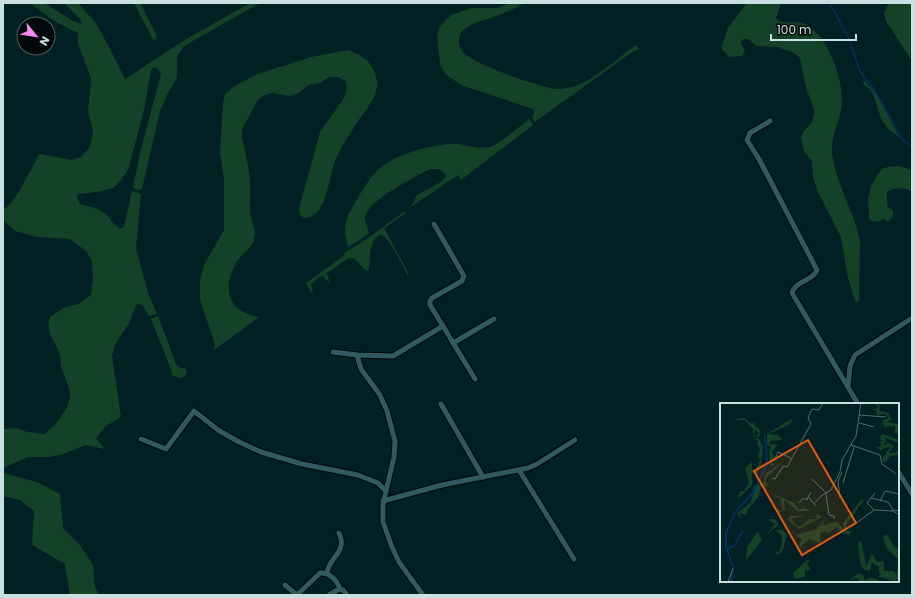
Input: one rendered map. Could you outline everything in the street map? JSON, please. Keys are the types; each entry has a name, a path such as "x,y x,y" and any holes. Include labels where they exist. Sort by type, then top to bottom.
{"street":[{"path":"770,121 750,133 747,140 759,159 817,268 814,275 795,288 792,291 792,294 857,403"},
{"path":"434,224 464,276 462,281 432,298 430,305 475,379"},
{"path":"848,387 850,366 857,353 912,318"},
{"path":"453,343 494,319"},
{"path":"333,352 358,355 394,356 443,326"},
{"path":"358,355 361,369 380,395 387,411 394,438 395,453 383,501 383,519 392,548 402,567 424,595"},
{"path":"441,404 483,477"},
{"path":"141,439 166,449 194,411 218,430 238,442 261,452 302,464 358,475 378,483 386,491"},
{"path":"383,501 432,488 519,470 537,464 575,440"},
{"path":"519,470 574,559"},
{"path":"899,473 912,494"},
{"path":"327,573 330,564 341,550 342,543 339,533"},
{"path":"285,585 297,595 320,573 327,573 347,595"},
{"path":"330,595 340,589"}],"green space":[{"path":"31,3 44,3 75,22 82,24 80,19 64,3 78,3 95,22 125,79 183,41 250,3 260,3 184,46 177,56 177,78 160,111 142,189 138,190 133,188 140,153 161,74 158,69 154,67 151,70 144,110 128,170 113,188 97,192 78,194 77,198 80,204 98,209 107,215 120,229 124,227 132,191 141,194 136,248 148,293 157,314 149,316 143,306 139,304 136,305 129,323 115,345 112,356 121,417 106,426 96,438 105,449 85,445 64,454 49,457 28,457 3,468 3,429 17,428 27,432 45,434 57,422 67,407 70,396 69,390 62,370 59,351 50,334 50,317 65,307 79,304 91,295 93,280 92,261 86,251 70,239 37,237 15,231 3,220 3,210 13,201 39,154 72,160 81,157 90,147 93,131 88,111 91,78 78,43 78,33 56,22 56,16 47,16"},
{"path":"134,3 140,3 156,34 156,40 152,38"},
{"path":"510,3 524,3 509,11 478,22 464,29 460,35 459,44 462,51 478,62 522,80 549,88 557,89 572,87 579,85 596,75 636,45 639,49 632,52 535,122 532,118 534,113 533,109 461,85 445,74 440,65 437,36 440,26 451,15 472,8 498,8"},
{"path":"747,3 781,3 776,18 782,22 801,23 812,28 826,45 834,63 840,82 842,101 832,152 836,173 859,236 859,301 856,303 848,278 841,237 818,192 813,177 812,161 804,152 801,138 803,132 812,122 814,109 806,88 800,58 794,53 777,47 756,46 749,39 744,39 740,42 745,50 742,56 729,57 721,48 728,28"},
{"path":"889,3 912,3 912,61 886,21 884,13"},
{"path":"348,50 362,56 370,64 376,77 376,92 340,150 333,166 323,204 312,216 304,218 300,215 299,209 320,132 344,98 347,87 345,81 338,77 330,77 319,83 309,85 298,93 290,96 272,93 263,96 258,100 242,129 242,137 249,173 250,212 255,236 251,245 236,263 229,281 229,289 230,296 237,307 243,312 259,317 214,350 215,344 200,300 200,281 204,265 224,230 224,180 220,152 225,94 233,87 255,75 311,57"},
{"path":"863,79 877,95 900,138 885,125 874,97 864,85"},
{"path":"529,119 533,125 461,180 458,175 411,207 417,195 441,182 446,176 444,173 438,169 430,169 383,196 368,210 365,217 369,233 348,247 345,228 349,213 368,182 384,165 411,152 441,145 460,144 479,148 489,147 503,139"},
{"path":"899,166 912,170 912,192 900,188 887,192 887,206 893,211 893,216 888,222 883,218 880,221 874,222 869,219 868,200 871,186 882,169"},
{"path":"405,211 406,213 384,228 409,274 407,275 392,246 381,234 372,244 368,271 365,270 354,258 347,259 327,273 330,284 323,276 311,284 313,296 306,283 342,257 347,251 361,243"},
{"path":"158,316 176,364 181,368 187,369 185,376 180,378 173,376 151,319"},
{"path":"3,473 37,482 60,494 63,528 79,544 93,565 95,587 99,595 70,595 65,564 32,545 34,511 20,500 3,496"}],"waterway":[{"path":"830,3 850,41 859,69 874,89 902,139 912,147"}]}
